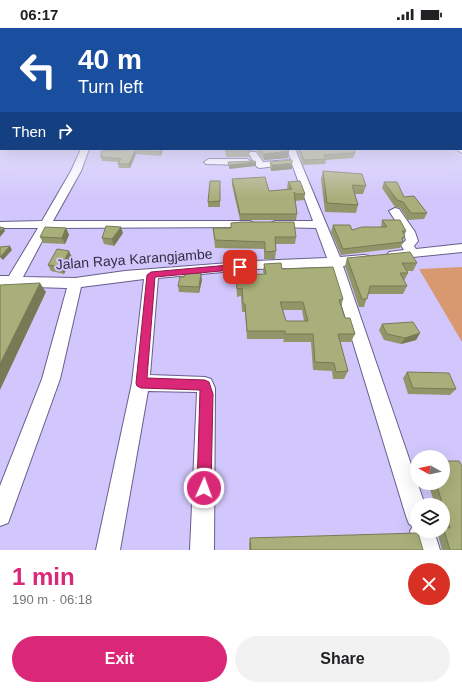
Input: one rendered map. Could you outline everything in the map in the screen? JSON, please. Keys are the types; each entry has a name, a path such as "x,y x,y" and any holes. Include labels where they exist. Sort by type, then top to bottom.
{"street":[{"path":"14,280 76,171 86,150"},
{"path":"209,162 255,157 260,165 293,155 335,262 411,498"},
{"path":"395,211 409,232 412,241 407,245 412,253"},
{"path":"0,225 321,225"},
{"name":"Jalan Raya Karangjambe","path":"0,281 14,280 75,283 125,276 255,265 335,262 462,248"},
{"path":"108,550 141,383 151,275"},
{"path":"0,515 51,379 75,283"},
{"path":"141,383 205,385 202,550"},
{"path":"424,538 428,550"}],"shaded area":[{"path":"462,267 462,342 419,269"}],"building":[{"path":"135,150 129,164 118,164 121,159 101,157 101,151"},
{"path":"135,150 161,150 160,152"},
{"path":"226,150 249,150 226,151"},
{"path":"261,150 289,151 264,154"},
{"path":"300,150 354,150 355,153 324,155 326,159 304,160"},
{"path":"292,160 292,163 272,165 270,162"},
{"path":"228,162 256,162 229,165"},
{"path":"323,171 362,174 366,186 352,185 358,205 327,203"},
{"path":"265,177 269,191 292,189 288,182 300,181 305,194 295,194 294,192 297,214 240,214 232,179"},
{"path":"210,181 220,181 220,201 208,202"},
{"path":"384,182 397,182 404,197 414,196 427,213 411,213 403,202 397,200"},
{"path":"382,220 400,220 406,231 402,231 405,236 402,238 403,242 343,249 333,225 350,225 352,230 362,227 387,227"},
{"path":"294,222 296,237 275,237 276,251 265,252 265,242 215,240 213,228 231,228 231,223"},
{"path":"106,226 121,227 112,239 102,238"},
{"path":"45,227 66,228 62,238 40,237"},
{"path":"10,246 0,257 0,247"},
{"path":"57,249 69,251 61,267 48,265"},
{"path":"410,252 417,263 402,263 408,273 400,273 407,286 370,286 367,299 362,299 347,258"},
{"path":"281,263 282,269 333,267 343,299 339,300 345,318 350,318 355,334 338,334 348,371 336,372 334,363 315,362 313,334 285,334 285,331 247,331 242,288 237,289 236,275 266,274 264,264","holes":["280,302 303,302 308,321 286,321"]},
{"path":"187,272 201,273 199,287 178,286 180,277 184,277"},
{"path":"40,283 0,364 0,285"},
{"path":"413,322 420,333 405,338 387,334 382,324"},
{"path":"407,372 449,373 456,389 413,388"},
{"path":"450,461 459,461 462,466 462,550 450,550 446,538 450,538 450,498 441,498 438,490 450,490"},
{"path":"410,533 410,538 419,538 423,550 251,550 250,538"}],"route":[{"path":"204,488 207,394 205,385 141,383 151,275 240,267"}]}
